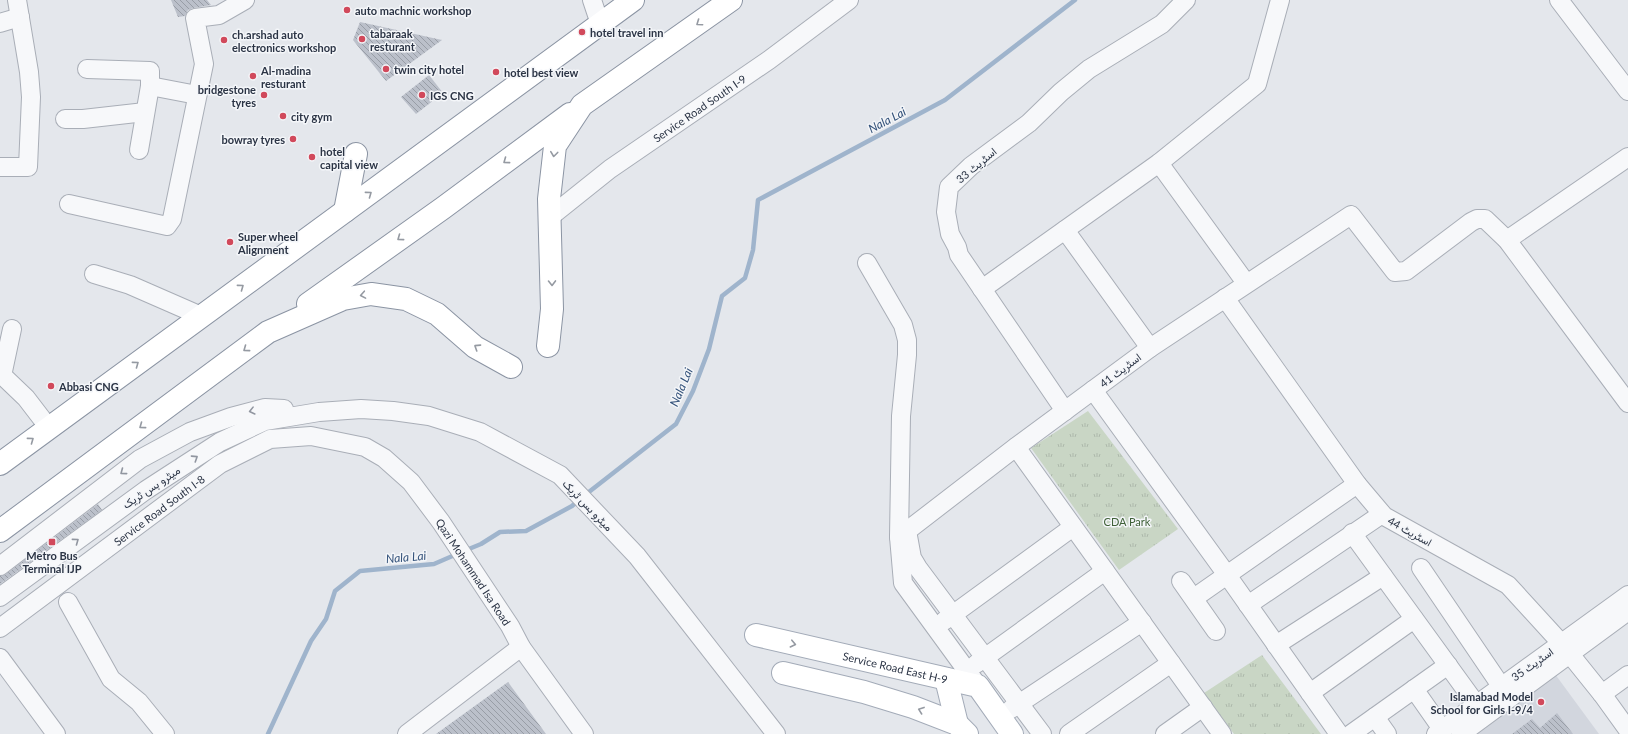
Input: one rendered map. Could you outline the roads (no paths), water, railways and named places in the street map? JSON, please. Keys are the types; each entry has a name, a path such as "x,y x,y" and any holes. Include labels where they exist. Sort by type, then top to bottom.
{"main road":[{"path":"0,464 633,0"},
{"path":"0,530 268,332 443,208 582,105 730,0"},
{"path":"548,346 552,309 549,199 555,146 582,105"},
{"path":"345,211 356,154"},
{"path":"268,332 343,299 371,294 406,299 437,314 475,346 511,367"},
{"name":"Service Road East H-9","path":"756,635 946,679 972,678"},
{"path":"783,673 864,692 913,707 962,729"},
{"path":"972,678 1006,726"},
{"path":"946,679 962,729"}],"street":[{"path":"69,204 167,226 172,219 204,64 195,18 219,15 245,0"},
{"path":"592,0 600,24"},
{"name":"Service Road South I-9","path":"550,217 610,169 768,60 849,0"},
{"name":"اسٹریٹ 33","path":"1065,411 959,255 950,234 946,212 949,187 971,166 1029,123 1089,69 1162,24 1186,0"},
{"path":"982,289 1159,162 1256,84 1280,0"},
{"path":"1559,0 1628,90"},
{"path":"0,23 19,8"},
{"path":"0,167 28,167 31,97 19,8"},
{"path":"87,68 150,71 150,86 139,150"},
{"path":"150,86 197,94"},
{"path":"65,119 83,119 145,112"},
{"path":"1628,157 1507,240 1628,403"},
{"path":"1159,162 1246,284"},
{"name":"اسٹریٹ 41","path":"903,534 1016,447 1150,348 1351,215 1395,272 1406,271 1477,219 1485,219 1507,240"},
{"path":"1064,230 1150,348"},
{"path":"867,263 903,325 907,340 901,416 903,583 972,678 985,658 1105,572"},
{"path":"94,274 130,285 201,316"},
{"name":"اسٹریٹ 44","path":"1225,298 1357,484 1382,514 1508,585 1565,649 1602,694 1628,730"},
{"path":"12,330 1,375 26,398 48,428"},
{"path":"1093,390 1227,575 1338,734"},
{"name":"میٹرو بس ٹریک","path":"0,566 140,459 190,432 231,417 265,408 319,412"},
{"name":"میٹرو بس ٹریک","path":"0,597 146,490 220,442 265,421 319,412 361,409 393,410 429,416 480,432 560,475 637,556 776,734"},
{"name":"Service Road South I-8","path":"0,628 220,464 270,439 311,436 336,440"},
{"name":"Qazi Mohammad Isa Road","path":"336,440 365,447 384,458 411,482 440,522 510,626 521,647 578,732"},
{"path":"1016,447 1222,734"},
{"path":"1194,598 1357,484"},
{"path":"1248,605 1382,514"},
{"path":"935,629 953,614 1073,527"},
{"path":"1352,533 1476,704"},
{"path":"903,534 912,558 918,568 1042,734"},
{"path":"1421,568 1501,686"},
{"path":"1276,645 1383,576"},
{"path":"1181,581 1216,631"},
{"name":"اسٹریٹ 35","path":"1439,732 1501,686 1565,649 1628,596"},
{"path":"68,602 111,679 139,702 165,734"},
{"path":"1461,734 1565,649 1628,611"},
{"path":"1310,693 1414,619"},
{"path":"1006,726 1019,703 1142,622"},
{"path":"407,734 521,647"},
{"path":"1069,734 1171,663"},
{"path":"1351,734 1448,665"},
{"path":"3,669 56,734"},
{"path":"1602,694 1628,675"},
{"path":"1414,689 1439,732"},
{"path":"1164,734 1203,707"},
{"path":"1375,717 1387,734"}],"waterway":[{"name":"Nala Lai","path":"585,495 676,424 693,391 709,349 722,296 745,278 753,250 758,200 945,100 1075,0"},
{"name":"Nala Lai","path":"464,551 481,544 500,532 526,531 572,506 579,500"},
{"name":"Nala Lai","path":"268,734 311,641 326,619 335,591 360,571 434,564 457,554"}],"place":[{"name":"auto machnic workshop","path":"347,10"},
{"name":"hotel travel inn","path":"582,32"},
{"name":"tabaraak resturant","path":"362,39"},
{"name":"ch.arshad auto electronics workshop","path":"224,40"},
{"name":"twin city hotel","path":"386,69"},
{"name":"hotel best view","path":"496,72"},
{"name":"Al-madina resturant","path":"253,76"},
{"name":"bridgestone tyres","path":"264,95"},
{"name":"IGS CNG","path":"422,95"},
{"name":"city gym","path":"283,116"},
{"name":"bowray tyres","path":"293,139"},
{"name":"hotel capital view","path":"312,157"},
{"name":"Super wheel Alignment","path":"230,242"},
{"name":"Abbasi CNG","path":"51,386"},
{"name":"Metro Bus Terminal IJP","path":"52,542"},
{"name":"Islamabad Model School for Girls I-9/4","path":"1541,702"}],"park label":[{"name":"CDA Park","path":"1127,521"}]}
